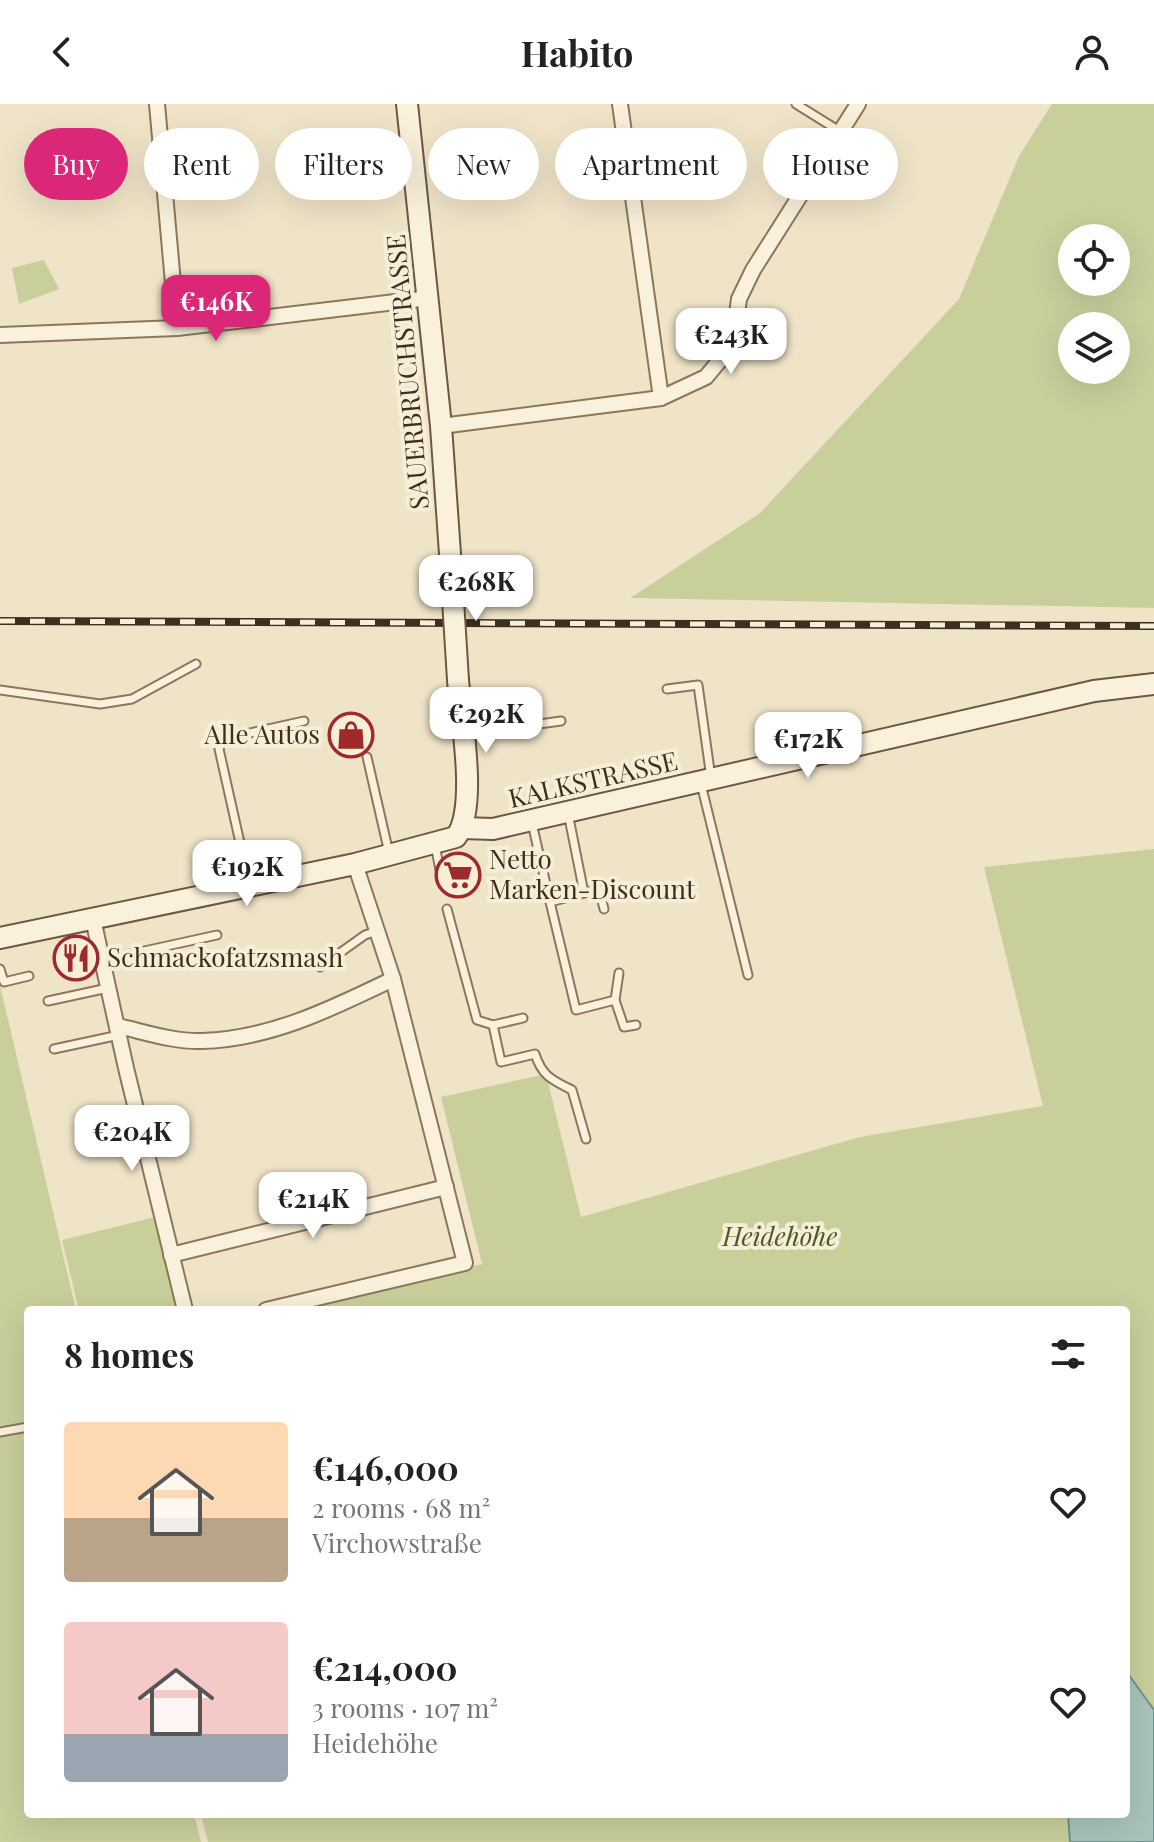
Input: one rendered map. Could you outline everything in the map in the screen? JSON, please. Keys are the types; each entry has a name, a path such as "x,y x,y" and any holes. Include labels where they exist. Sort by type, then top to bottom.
{"street":[{"path":"157,104 177,328"},
{"name":"SAUERBRUCHSTRASSE","path":"407,104 441,426 467,796 463,828"},
{"path":"620,104 661,398"},
{"path":"843,128 858,104"},
{"path":"441,426 661,398 706,377 725,354 735,329 739,299 753,270 798,200"},
{"path":"0,335 177,328 429,298"},
{"name":"KALKSTRASSE","path":"0,938 355,864 456,837 463,828 493,829 1094,691 1154,684"},
{"path":"283,1306 465,1263 393,979 355,864"},
{"path":"93,919 184,1306"},
{"path":"119,1030 200,1041 250,1036 320,1014 393,979"},
{"path":"171,1255 446,1187"}],"lane":[{"path":"796,104 835,128"},
{"path":"0,690 100,704 132,699 196,664"},
{"path":"667,689 698,685 706,781 748,975"},
{"path":"250,885 219,742 304,721"},
{"path":"463,734 561,721"},
{"path":"367,757 389,855"},
{"path":"568,813 584,893"},
{"path":"531,821 576,1010 615,1000"},
{"path":"435,844 440,870"},
{"path":"550,902 599,889 604,909"},
{"path":"447,909 477,1020 493,1025 523,1018"},
{"path":"320,967 365,935 377,931"},
{"path":"103,960 217,935"},
{"path":"0,969 4,982 29,976"},
{"path":"619,973 615,1000 624,1027 636,1025"},
{"path":"48,1001 109,987"},
{"path":"493,1025 501,1062 535,1054 540,1069 555,1082 572,1090 586,1139"},
{"path":"54,1049 119,1030"},
{"path":"0,1432 24,1428"}],"green space":[{"path":"1052,104 1154,104 1154,608 630,598 760,513 959,299 1019,156"},
{"path":"44,260 59,289 19,304 12,268"},
{"name":"Heidehöhe","path":"1154,849 1154,1710 1130,1677 1130,1306 307,1306 482,1264 441,1097 546,1074 581,1217 860,1137 1043,1106 984,867"},
{"path":"0,985 75,1306 24,1306 24,1818 195,1818 201,1842 0,1842"},
{"path":"155,1217 178,1306 78,1306 62,1240"},
{"path":"202,1818 1068,1818 1070,1842 208,1842"}],"water":[{"path":"1130,1677 1154,1710 1154,1842 1070,1842 1068,1818 1130,1818"}],"railway":[{"path":"0,621 1154,626"}],"place":[{"name":"Alle Autos","path":"351,735"},
{"name":"Netto Marken-Discount","path":"458,875"},
{"name":"Schmackofatzsmash","path":"76,958"}]}
